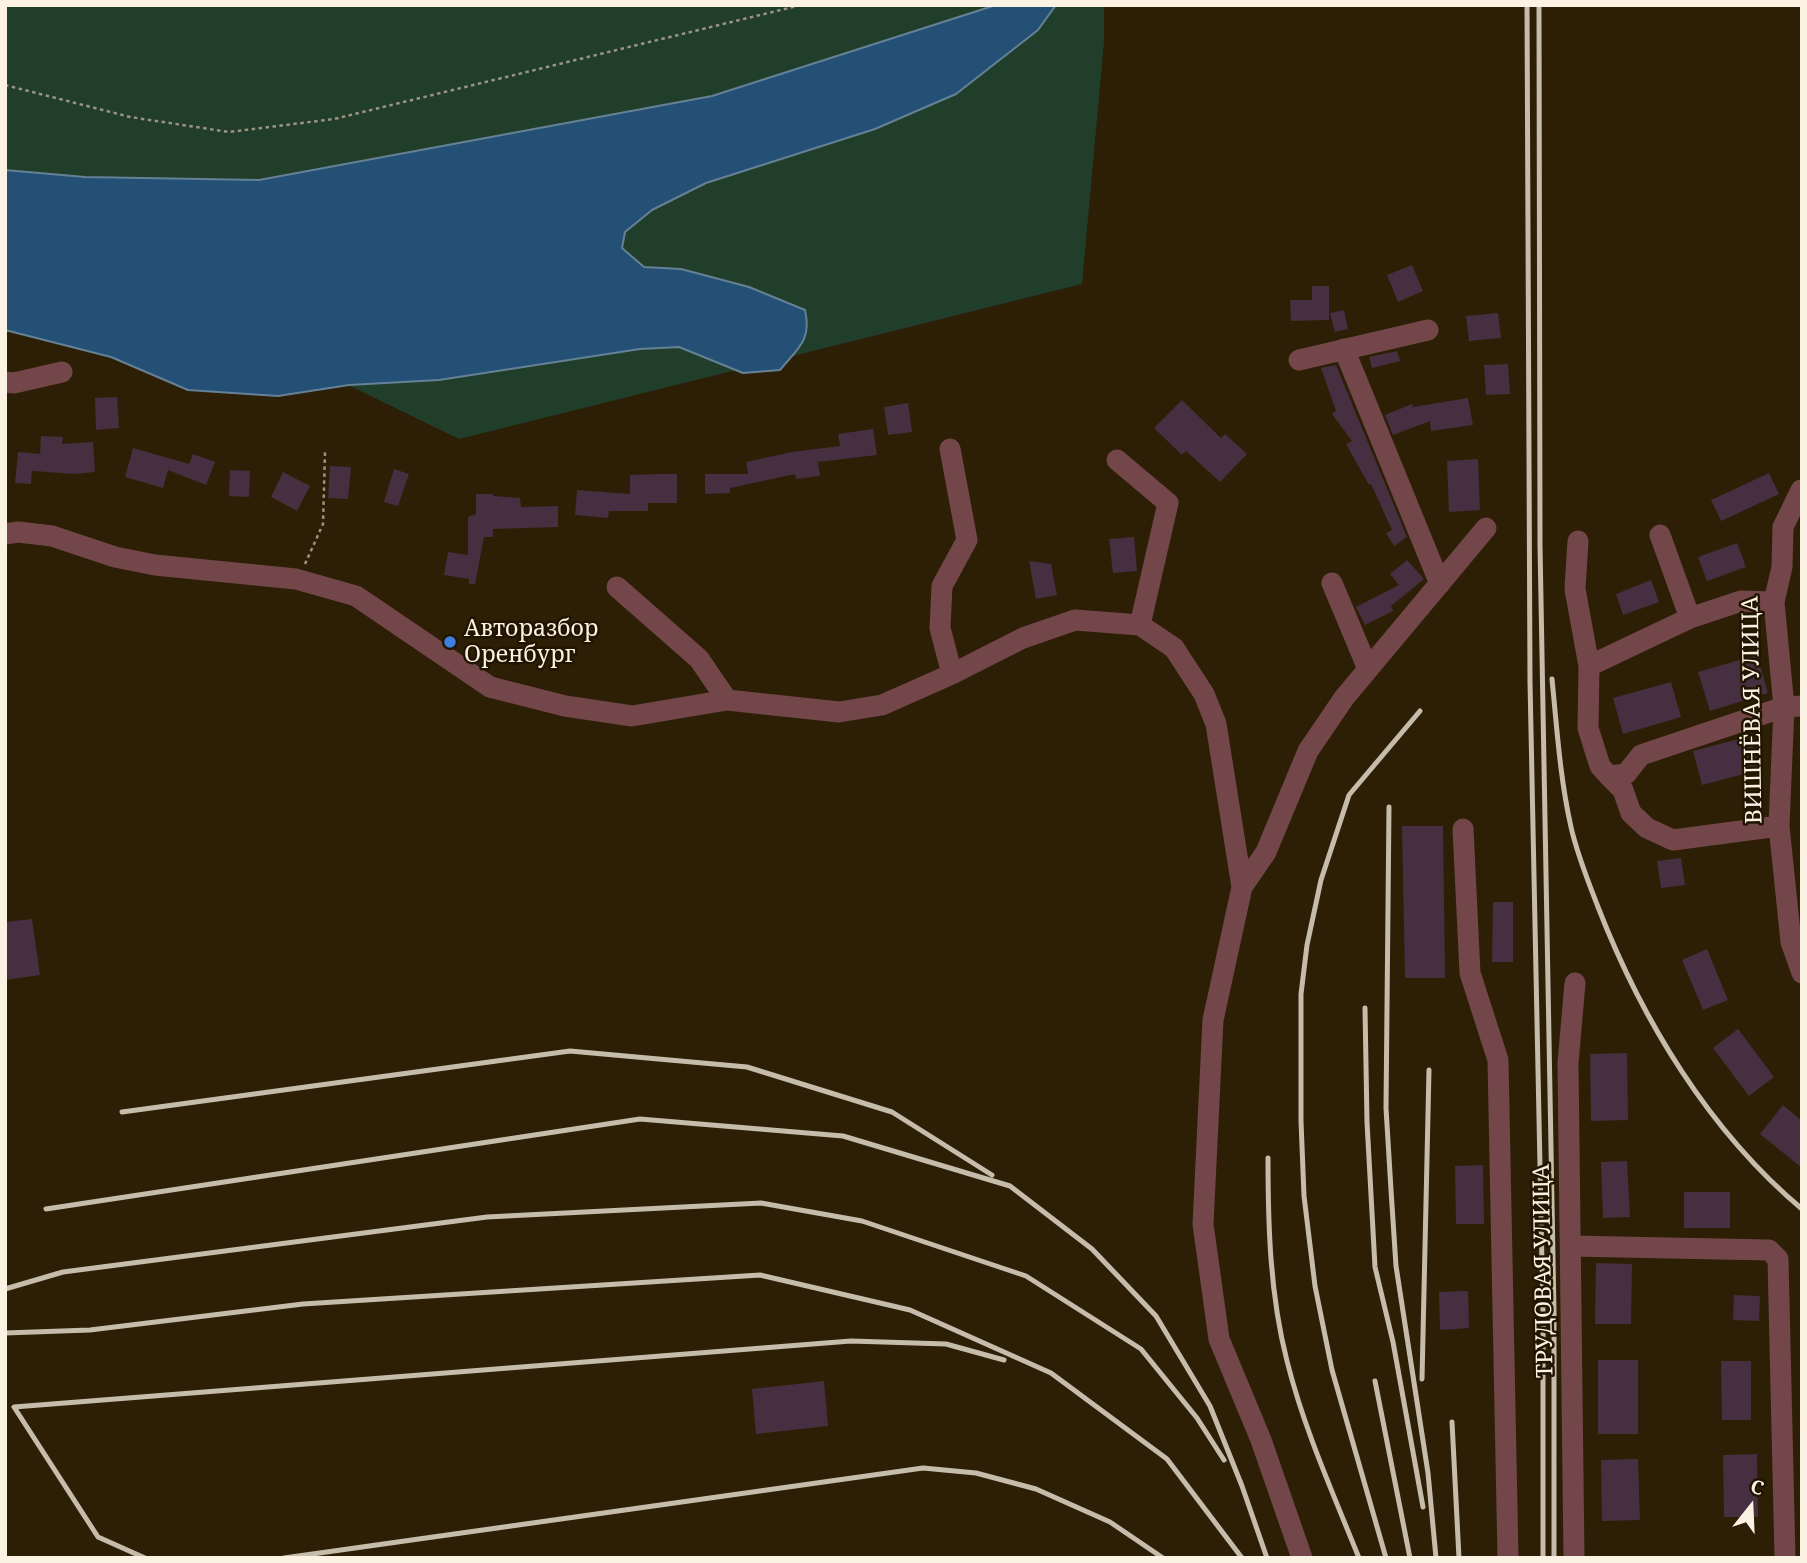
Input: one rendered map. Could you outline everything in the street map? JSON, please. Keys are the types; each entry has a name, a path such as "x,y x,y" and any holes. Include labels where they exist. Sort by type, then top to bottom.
{"street":[{"path":"1299,360 1428,330"},
{"path":"1344,349 1440,584"},
{"path":"5,382 14,383 62,372"},
{"path":"950,449 967,540 942,586 940,628 951,674"},
{"path":"1117,460 1168,503 1140,625"},
{"name":"ВИШНЁВАЯ УЛИЦА","path":"1801,490 1783,527 1782,567 1774,602 1793,706 1779,826 1791,942 1802,973"},
{"path":"1242,887 1266,852 1308,751 1343,698 1486,528"},
{"path":"5,534 18,532 52,536 115,557 155,565 296,579 356,596 490,687 565,706 632,716 727,701 838,712 883,705 1023,638 1075,620 1140,625 1174,648 1204,694 1216,724 1242,887 1213,1020 1203,1224 1219,1339 1261,1440 1302,1558"},
{"path":"1660,535 1690,618"},
{"path":"1578,541 1575,589 1589,666 1588,728 1600,766 1623,790 1631,813 1647,828 1673,840 1779,826"},
{"path":"1332,583 1368,669"},
{"path":"617,587 699,659 727,701"},
{"path":"1589,666 1690,618 1741,601 1774,602"},
{"path":"1609,776 1626,775 1641,755 1793,706"},
{"path":"1463,829 1470,973 1499,1060 1508,1558"},
{"name":"ТРУДОВАЯ УЛИЦА","path":"1574,1558 1568,1063 1575,983"},
{"path":"1571,1246 1769,1250 1778,1259 1785,1558"}],"path":[{"path":"5,85 130,117 229,132 334,119 801,5"},
{"path":"296,579 312,552 323,524 325,452"}],"green space":[{"path":"5,5 1104,5 1104,42 1082,284 459,439 71,250 5,206"}],"water":[{"path":"996,5 1056,5 1038,30 956,94 875,129 706,183 652,210 625,232 622,248 644,267 681,269 749,287 805,310 805,336 780,370 743,373 679,347 640,349 439,380 349,385 278,396 188,390 111,357 5,330 5,170 85,177 259,180 712,96"}],"building":[{"path":"1412,265 1423,291 1398,302 1387,275"},
{"path":"1312,286 1329,286 1329,320 1291,321 1290,300 1312,300"},
{"path":"1344,310 1348,329 1335,332 1330,313"},
{"path":"1498,313 1501,338 1469,341 1466,316"},
{"path":"1397,351 1400,361 1372,368 1369,357"},
{"path":"1508,364 1510,394 1486,395 1484,365"},
{"path":"1336,365 1407,537 1394,546 1386,533 1392,530 1371,484 1369,485 1346,444 1352,441 1332,414 1336,411 1321,368"},
{"path":"117,397 119,428 96,430 95,398"},
{"path":"1468,398 1473,425 1431,431 1430,421 1393,435 1385,415 1412,404 1413,407"},
{"path":"1182,400 1221,438 1225,434 1247,454 1220,482 1186,451 1182,455 1154,428"},
{"path":"908,403 912,432 888,435 884,407"},
{"path":"873,429 877,455 818,462 820,476 796,479 795,474 730,488 730,493 705,494 705,474 748,474 746,462 792,452 840,446 838,434"},
{"path":"41,436 63,437 62,444 93,442 95,472 75,474 32,471 31,484 15,483 18,452 40,454"},
{"path":"133,448 189,464 193,454 215,462 206,485 168,470 163,488 125,477"},
{"path":"1478,459 1480,510 1449,512 1447,461"},
{"path":"330,466 351,467 348,499 328,498"},
{"path":"394,469 409,474 398,506 384,502"},
{"path":"230,470 250,471 249,497 229,496"},
{"path":"283,472 310,486 297,511 271,497"},
{"path":"1769,473 1779,494 1721,521 1711,500"},
{"path":"677,474 677,503 648,503 648,511 609,511 608,518 575,515 577,490 630,494 630,475"},
{"path":"476,494 520,498 521,507 558,506 558,527 493,529 493,537 484,537 475,584 469,584 469,579 444,575 448,552 468,555 468,517 476,514"},
{"path":"1134,537 1137,571 1113,573 1109,539"},
{"path":"1737,543 1746,567 1707,581 1698,557"},
{"path":"1407,560 1424,579 1391,606 1393,611 1365,625 1356,607 1399,585 1390,574"},
{"path":"1029,561 1051,564 1057,595 1036,599"},
{"path":"1651,580 1659,602 1623,615 1616,594"},
{"path":"1757,655 1768,693 1710,711 1698,672"},
{"path":"1671,682 1681,717 1623,734 1613,698"},
{"path":"1750,736 1759,770 1702,785 1693,751"},
{"path":"1402,826 1443,826 1445,978 1405,978"},
{"path":"1681,858 1685,885 1661,888 1657,861"},
{"path":"1493,902 1513,902 1513,962 1492,962"},
{"path":"32,919 40,975 5,980 5,922"},
{"path":"1707,949 1728,1000 1703,1010 1682,960"},
{"path":"1738,1029 1774,1077 1749,1096 1713,1048"},
{"path":"1627,1053 1628,1120 1591,1121 1590,1054"},
{"path":"1783,1105 1802,1121 1802,1168 1760,1134"},
{"path":"1627,1161 1630,1217 1603,1218 1601,1162"},
{"path":"1483,1165 1484,1224 1456,1224 1455,1166"},
{"path":"1684,1192 1730,1192 1730,1228 1684,1228"},
{"path":"1596,1263 1632,1264 1631,1324 1595,1324"},
{"path":"1468,1291 1469,1328 1440,1330 1439,1292"},
{"path":"1734,1295 1760,1296 1759,1321 1733,1320"},
{"path":"1598,1360 1638,1360 1638,1434 1598,1434"},
{"path":"1721,1361 1751,1361 1751,1420 1722,1420"},
{"path":"824,1381 828,1426 756,1434 752,1389"},
{"path":"1757,1454 1758,1517 1724,1517 1723,1455"},
{"path":"1638,1459 1640,1520 1602,1521 1601,1460"}],"railway":[{"path":"1527,5 1530,682 1543,1312 1543,1558"},
{"path":"1539,5 1540,545 1554,1312 1554,1558"},
{"path":"1552,679 1561,772 1576,847 1598,907 1635,991 1657,1032 1708,1109 1768,1178 1802,1209"},
{"path":"1386,1558 1332,1370 1315,1286 1304,1196 1301,994 1307,945 1321,880 1349,795 1420,711"},
{"path":"1389,807 1386,1108 1391,1190 1396,1266 1428,1473 1436,1558"},
{"path":"1365,1008 1367,1122 1375,1267 1393,1342 1423,1507"},
{"path":"122,1112 570,1051 747,1067 892,1112 992,1175"},
{"path":"1422,1379 1429,1070"},
{"path":"46,1209 640,1119 843,1136 1010,1186 1092,1249 1156,1316 1210,1406 1267,1558"},
{"path":"1268,1158 1271,1260 1281,1336 1310,1436 1359,1558"},
{"path":"5,1289 63,1272 487,1217 761,1203 862,1221 1026,1276 1141,1349 1197,1418 1224,1460"},
{"path":"5,1333 90,1330 303,1304 760,1275 910,1310 1051,1373 1167,1459 1242,1558"},
{"path":"145,1558 98,1537 14,1407 851,1341 946,1344 1004,1360"},
{"path":"1375,1381 1410,1558"},
{"path":"1452,1422 1459,1558"},
{"path":"284,1558 923,1468 976,1473 1036,1489 1110,1522 1163,1558"}],"place":[{"name":"Авторазбор Оренбург","path":"450,642"}]}
